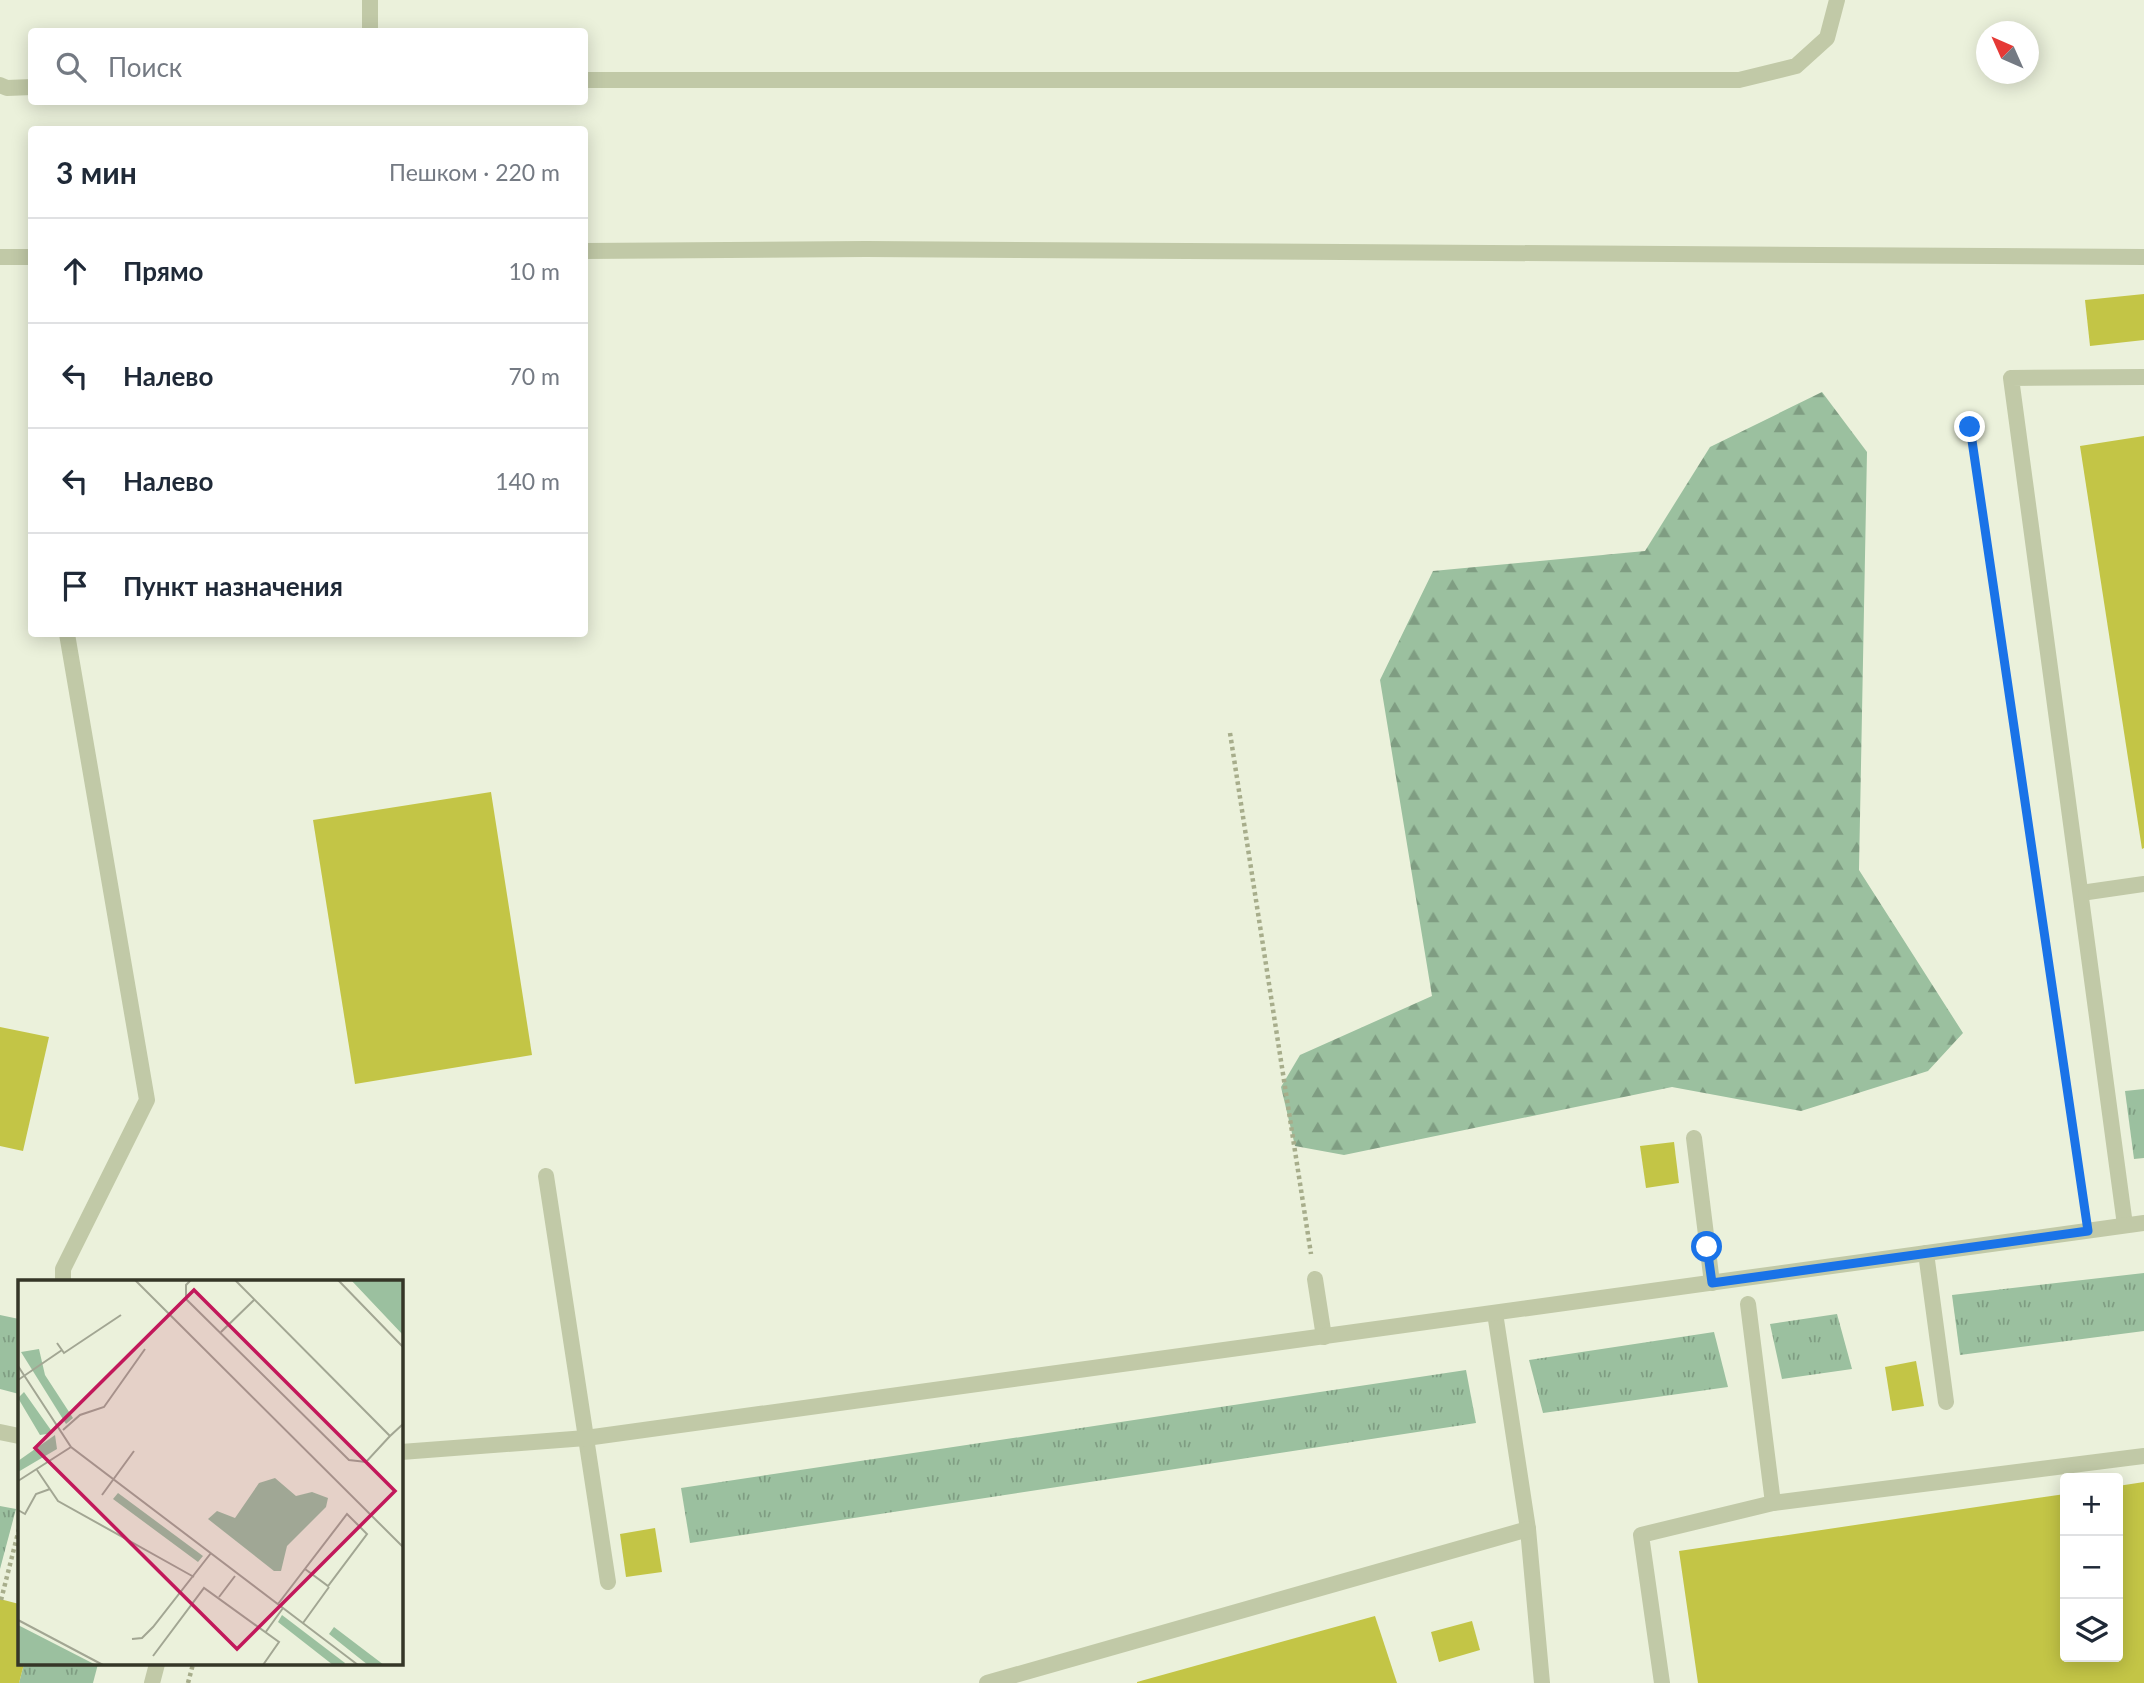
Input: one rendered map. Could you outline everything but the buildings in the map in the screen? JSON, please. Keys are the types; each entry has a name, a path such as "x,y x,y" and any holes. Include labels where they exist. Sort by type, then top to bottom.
{"lane":[{"path":"370,0 370,28"},
{"path":"588,80 1739,80 1796,66 1827,38 1837,0"},
{"path":"0,85 8,88 28,88"},
{"path":"588,251 880,249 2144,257"},
{"path":"0,257 28,257"},
{"path":"2125,1226 2011,378 2144,377"},
{"path":"63,1280 63,1269 147,1100 68,637"},
{"path":"2081,893 2144,884"},
{"path":"1694,1138 1712,1283"},
{"path":"546,1176 608,1582"},
{"path":"402,1452 586,1438 2144,1223"},
{"path":"1926,1253 1946,1402"},
{"path":"1315,1279 1324,1337"},
{"path":"1748,1304 1773,1503"},
{"path":"1495,1313 1528,1529 1542,1683"},
{"path":"0,1433 18,1436"},
{"path":"1662,1683 1641,1535 1773,1503 2144,1456"},
{"path":"987,1683 1528,1529"},
{"path":"152,1683 156,1666"}],"path":[{"path":"1970,427 2088,1231"},
{"path":"1230,733 1315,1279"},
{"path":"1,1600 18,1533"},
{"path":"188,1683 192,1666"}],"green space":[{"path":"1822,392 1867,452 1859,870 1963,1033 1928,1071 1801,1111 1672,1087 1344,1155 1295,1146 1281,1087 1300,1055 1432,996 1380,680 1433,571 1645,551 1710,447"},
{"path":"2144,1089 2144,1158 2134,1159 2125,1091"},
{"path":"2144,1273 2144,1331 1960,1355 1952,1295"},
{"path":"1837,1314 1852,1369 1782,1379 1770,1324"},
{"path":"0,1315 18,1319 18,1394 0,1389"},
{"path":"1714,1332 1728,1387 1543,1413 1529,1360"},
{"path":"1466,1370 1476,1423 690,1543 681,1488"},
{"path":"0,1506 16,1509 0,1569"},
{"path":"23,1666 97,1666 93,1683 19,1683"}],"route":[{"path":"1707,1247 1712,1283 2088,1231 1970,427"}]}
